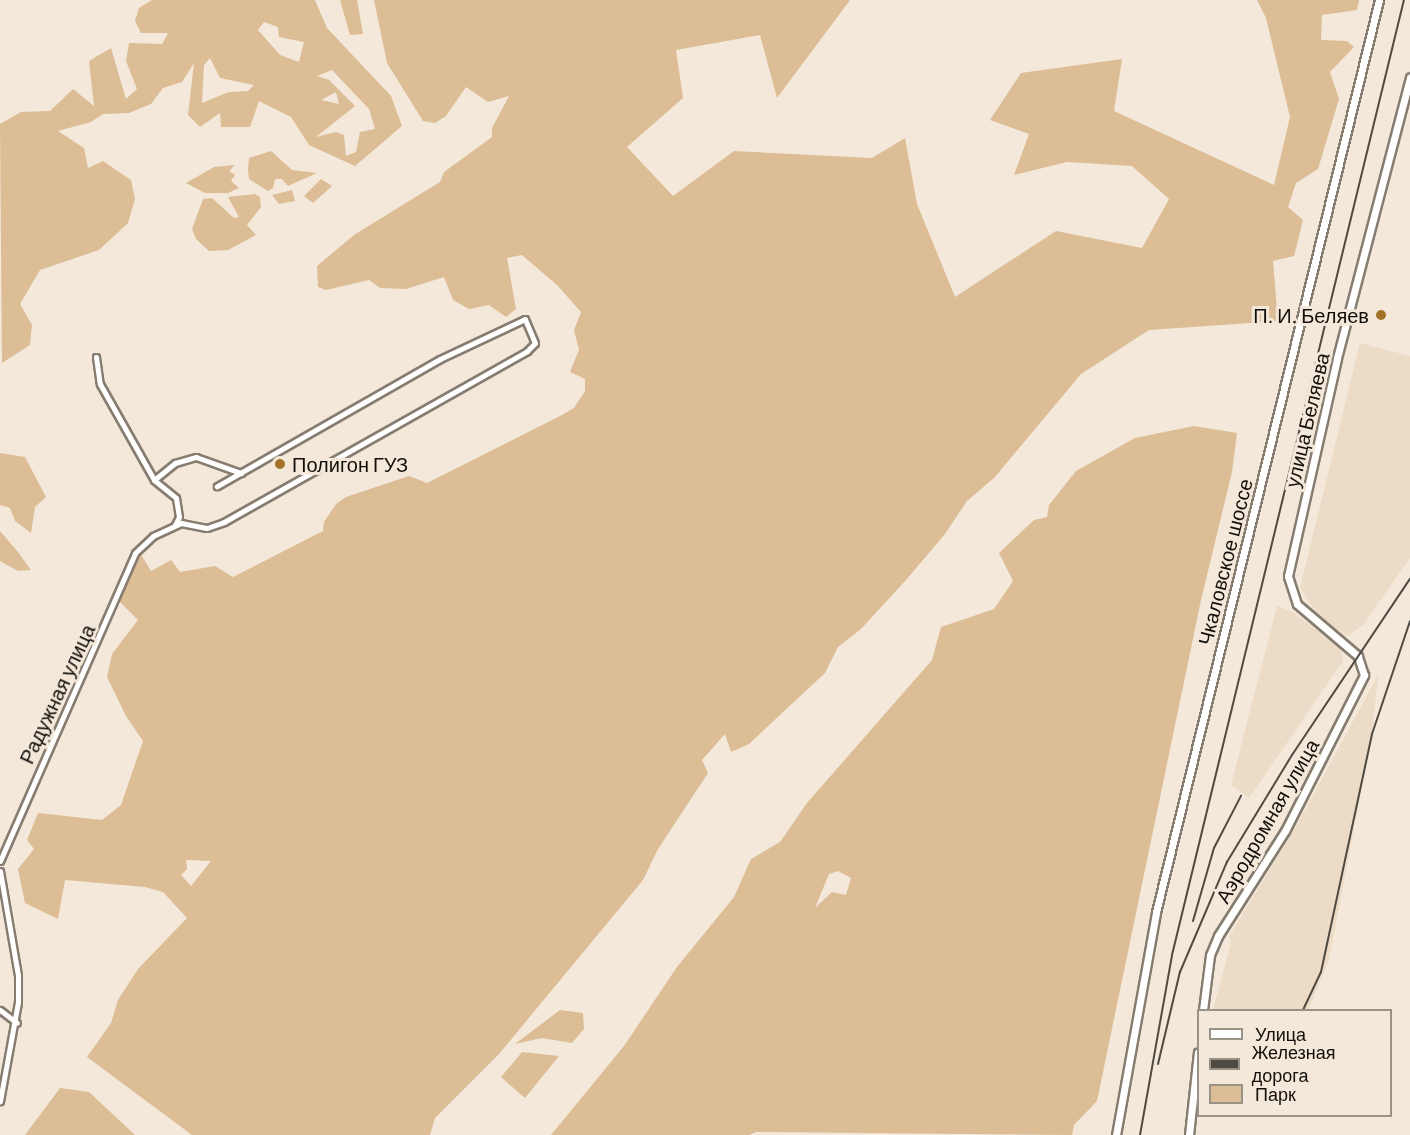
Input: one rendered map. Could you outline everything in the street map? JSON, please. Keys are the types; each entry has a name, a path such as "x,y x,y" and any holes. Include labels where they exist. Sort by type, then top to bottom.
{"street":[{"name":"Чкаловское шоссе","path":"1116,1135 1156,912 1379,0"},
{"name":"улица Беляева","path":"1354,653 1310,617 1292,597 1288,576 1338,358 1410,77"},
{"path":"174,526 181,523 207,528 224,522 527,351 535,343 525,319 440,359 217,486"},
{"path":"96,357 100,384 154,480 176,498 180,517 174,526"},
{"path":"154,480 175,463 196,457 241,473"},
{"name":"Радужная улица","path":"0,861 135,553 153,536 174,526"},
{"name":"Аэродромная улица","path":"1203,1009 1210,955 1218,936 1285,831 1359,692 1365,669 1354,653"},
{"path":"0,871 18,975 17,1023 0,1101"},
{"path":"0,1010 17,1023"},
{"path":"1189,1135 1197,1061"}],"shaded area":[{"path":"1360,343 1410,356 1410,558 1363,625 1347,636 1320,618 1300,588"},
{"path":"1277,606 1293,612 1341,649 1343,661 1249,798 1231,785"},
{"path":"1378,675 1372,734 1329,960 1308,1009 1213,1009 1231,943 1229,936 1292,834"}],"green space":[{"path":"152,0 315,0 327,28 391,96 402,126 355,166 309,145 291,117 259,101 250,127 221,127 220,113 200,127 188,115 194,63 182,82 163,88 151,104 129,113 103,114 91,122 58,131 84,148 88,168 103,161 131,180 135,199 128,223 99,250 40,270 20,304 32,325 30,345 2,363 0,124 21,112 50,111 73,89 94,106 89,61 111,48 126,99 137,89 126,61 129,43 162,44 168,33 141,33 135,21 139,8","holes":["264,22 278,27 279,37 304,42 299,62 280,55 258,30","210,58 220,78 254,85 248,91 229,92 202,103 204,65","332,70 369,109 375,129 360,132 356,152 346,156 344,135 336,132 316,137 355,106 329,80 317,76","336,92 339,104 321,100"]},
{"path":"340,0 357,0 363,34 350,35"},
{"path":"374,0 850,0 777,98 760,35 676,50 683,98 627,147 673,196 734,151 872,158 905,138 917,204 955,297 1056,231 1142,248 1169,199 1132,166 1067,162 1014,175 1029,134 990,120 1021,73 1122,59 1114,111 1274,185 1290,117 1266,18 1257,0 1359,0 1357,10 1322,15 1321,40 1347,41 1354,47 1330,72 1339,99 1318,169 1296,183 1288,207 1303,220 1294,256 1273,261 1278,321 1149,330 1081,374 994,478 967,501 945,534 906,580 861,629 838,647 825,673 749,744 731,752 725,734 702,760 708,773 658,849 643,880 499,1054 435,1118 430,1135 192,1135 87,1057 111,1023 118,1000 138,969 187,918 163,892 145,887 65,880 58,919 25,903 18,869 34,849 27,840 38,813 102,820 121,805 143,741 126,716 107,677 112,654 138,620 119,601 134,561 140,553 151,571 171,560 180,572 215,566 233,577 323,531 324,522 336,504 346,497 409,476 427,483 562,415 574,408 585,391 585,379 570,372 579,350 574,330 581,312 557,285 522,255 507,258 516,309 506,317 489,305 469,309 453,300 444,277 406,289 380,288 369,280 326,290 318,287 317,266 354,235 440,182 444,172 492,137 492,128 509,96 488,102 466,87 446,116 435,123 423,121 387,63","holes":["186,860 211,861 191,886 181,875 187,869"]},
{"path":"271,151 292,170 317,173 288,186 282,179 275,179 273,188 268,191 249,179 248,170 249,158"},
{"path":"235,165 229,171 235,175 231,181 239,188 228,193 205,193 186,183 214,167"},
{"path":"321,179 332,186 313,203 304,196"},
{"path":"292,190 295,201 279,204 272,195"},
{"path":"255,194 260,197 261,207 247,225 256,235 228,250 209,251 196,239 192,229 203,199 212,198 234,218 239,217 228,197"},
{"path":"1194,426 1237,433 1232,472 1201,600 1097,1101 1074,1125 1072,1135 756,1132 749,1135 551,1135 624,1046 677,967 734,897 751,859 780,842 807,803 932,660 941,627 994,609 1013,581 999,553 1034,520 1047,517 1049,505 1076,471 1135,438","holes":["838,871 851,878 846,895 832,892 815,908 829,874"]},
{"path":"0,453 25,457 46,497 35,507 31,533 15,521 10,508 0,505"},
{"path":"0,531 31,570 18,571 0,561"},
{"path":"560,1010 583,1013 584,1029 572,1043 542,1038 515,1044"},
{"path":"522,1052 559,1056 525,1098 501,1077"},
{"path":"60,1088 89,1092 135,1135 25,1135"}],"railway":[{"path":"1140,1135 1172,955 1404,0"},
{"path":"1158,1064 1180,972 1227,862 1292,755 1410,579"},
{"path":"1303,1009 1321,972 1372,734 1410,621"},
{"path":"1193,921 1214,848 1241,796"}],"place":[{"name":"П. И. Беляев","path":"1381,315"},
{"name":"Полигон ГУЗ","path":"280,464"}]}
